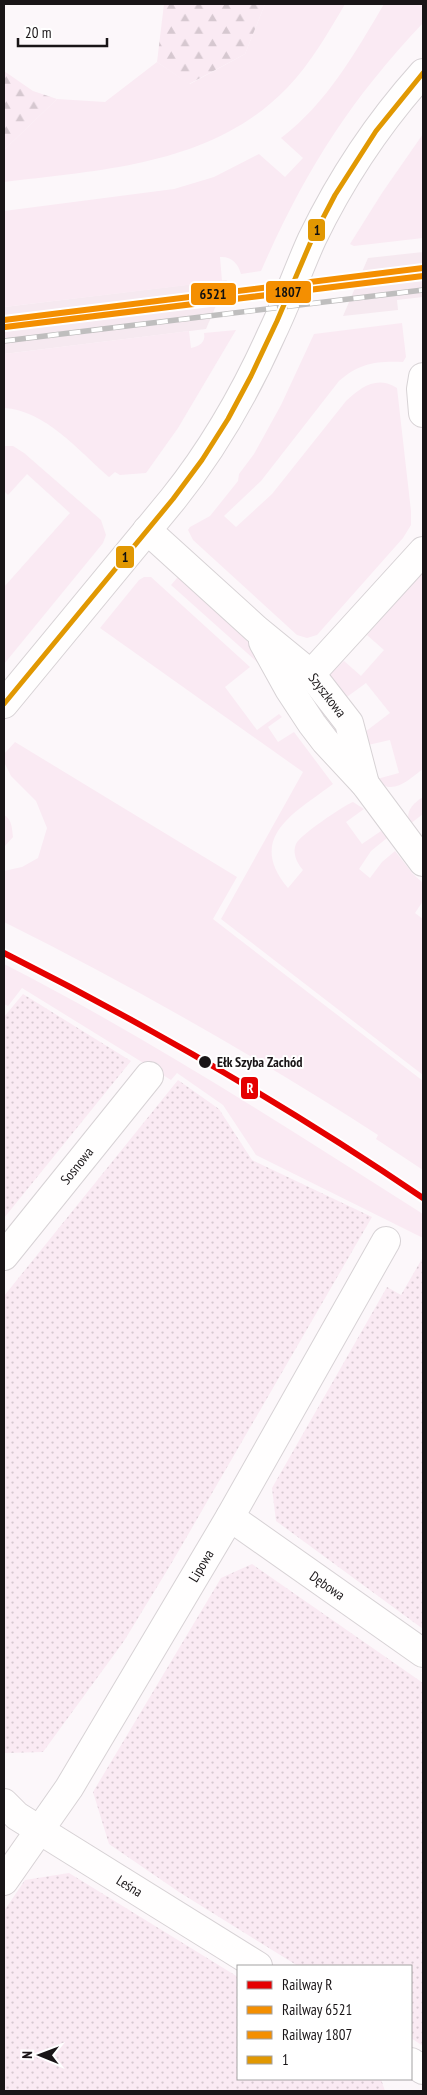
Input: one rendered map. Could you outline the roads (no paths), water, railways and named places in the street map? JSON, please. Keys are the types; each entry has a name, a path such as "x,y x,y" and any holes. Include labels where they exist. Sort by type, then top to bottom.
{"street":[{"path":"4,704 200,464 236,403 273,332 312,240 341,186 374,134 423,73"},
{"path":"423,377 421,389 423,413"},
{"name":"Szyszkowa","path":"148,530 256,629 311,674 349,723 365,784"},
{"path":"311,674 423,551"},
{"name":"Szyszkowa","path":"256,629 289,689 312,724 325,741 365,784 423,862"},
{"name":"Sosnowa","path":"4,1256 149,1076"},
{"name":"Lipowa","path":"4,1881 70,1788 230,1517 386,1241"},
{"name":"Dębowa","path":"230,1517 423,1653"},
{"name":"Leśna","path":"4,1803 17,1816 256,1965"},
{"path":"412,2063 423,2070"},
{"path":"418,2091 423,2083"}],"railway":[{"path":"4,341 423,290"}],"rail line":[{"name":"6521","path":"4,320 423,268"},
{"name":"1807","path":"5,327 423,276"},
{"name":"R","path":"4,953 112,1009 218,1069 372,1164 423,1198"}],"place":[{"name":"Ełk Szyba Zachód","path":"205,1062"}]}
